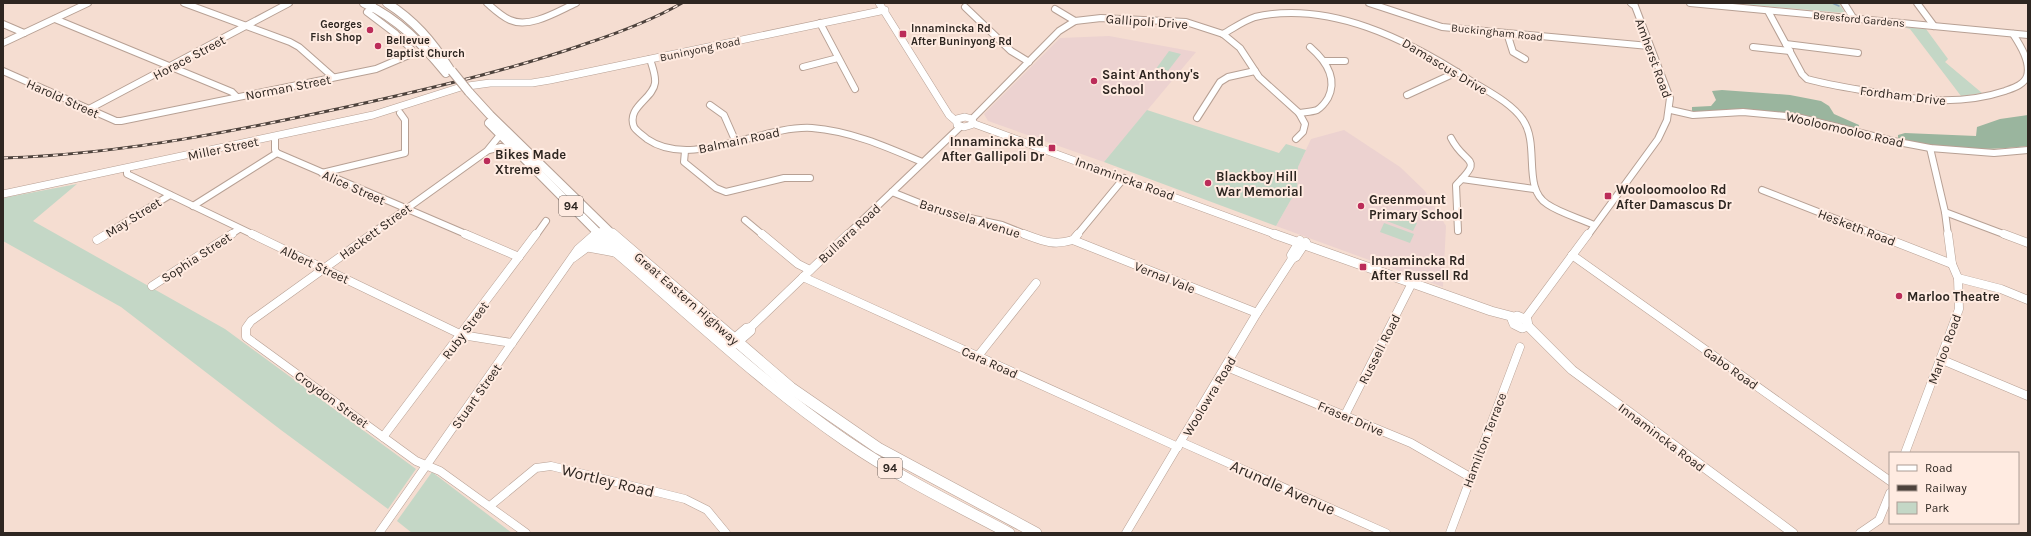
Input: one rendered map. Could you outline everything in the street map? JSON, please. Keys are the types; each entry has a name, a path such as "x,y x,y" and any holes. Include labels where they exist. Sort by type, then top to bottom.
{"highway":[{"name":"Great Eastern Highway","path":"364,3 398,21 449,72 500,135 514,149 604,232 731,344 784,396 846,441 912,481 1009,533"},
{"name":"Great Eastern Highway","path":"387,3 422,28 449,72"},
{"name":"Great Eastern Highway","path":"466,92 604,232 617,252 731,344 819,409 878,448 1036,533"},
{"path":"588,246 617,252"}],"main road":[{"name":"Buninyong Road","path":"440,92 474,84 532,83 868,13 883,7"},
{"path":"883,7 949,115 964,122"},
{"name":"Miller Street","path":"3,194 374,115 440,92"},
{"name":"Innamincka Road","path":"964,122 996,131 1490,311 1522,320 1531,335 1536,336 1572,370 1793,533"}],"street":[{"path":"3,43 88,3"},
{"path":"184,3 299,47 333,78"},
{"name":"Horace Street","path":"89,110 289,3"},
{"path":"487,3 508,19 515,22 533,21 576,3"},
{"name":"Buckingham Road","path":"1369,3 1429,24 1650,47"},
{"name":"Beresford Gardens","path":"1690,3 2028,35"},
{"path":"1844,3 1854,19"},
{"path":"1917,3 1934,26"},
{"name":"Amherst Road","path":"1634,4 1668,94 1671,110"},
{"name":"Norman Street","path":"124,121 377,68 409,55 412,52 411,49 386,26 367,12 374,7"},
{"path":"965,7 974,13 1015,56 1029,62"},
{"path":"1055,9 1075,21"},
{"path":"386,26 400,19 400,11"},
{"name":"Fordham Drive","path":"1768,11 1804,76 1812,81 1885,95 1956,101 1992,97 2016,87 2026,77 2027,66 2022,50 2013,34"},
{"name":"Damascus Drive","path":"1223,34 1242,22 1259,16 1288,12 1320,14 1358,23 1392,35 1417,48 1511,107 1523,120 1531,134 1534,190"},
{"name":"Gallipoli Drive","path":"964,122 986,103 1060,31 1075,21 1101,18 1173,21 1197,25 1223,34 1240,48 1254,71 1299,113"},
{"path":"55,19 172,66 232,92 237,97"},
{"path":"820,23 855,89"},
{"path":"3,24 24,33"},
{"path":"1507,33 1513,52 1525,59"},
{"path":"1786,44 1858,53"},
{"path":"1753,47 1790,51"},
{"path":"1296,139 1303,132 1305,124 1299,113 1316,111 1322,107 1332,91 1332,80 1325,62 1310,48"},
{"path":"803,67 838,58"},
{"name":"Balmain Road","path":"650,59 656,81 650,94 636,107 633,116 635,128 652,143 671,150 699,150 735,140 779,131 810,128 836,130 864,138 922,162"},
{"path":"1325,62 1345,61"},
{"name":"Harold Street","path":"3,71 89,110 116,121 124,121"},
{"path":"1197,118 1220,82 1228,77 1254,71"},
{"path":"1408,95 1456,72"},
{"path":"710,105 722,111 735,140"},
{"path":"1522,320 1572,256 1665,129 1671,110"},
{"name":"Wooloomooloo Road","path":"1671,110 1693,114 1749,113 1797,117 1930,148 1994,153 2028,150"},
{"path":"322,173 405,153 405,120 400,113"},
{"name":"Bullarra Road","path":"731,344 751,331 751,327 964,122"},
{"name":"Hackett Street","path":"246,327 256,317 486,150 500,135"},
{"path":"193,206 277,153 275,150 275,137"},
{"path":"1451,138 1456,148 1471,162 1470,171 1456,185 1458,231"},
{"name":"Hackett Street","path":"486,150 501,147 514,149"},
{"name":"Marloo Road","path":"1905,452 1958,309 1958,278 1952,264 1945,212 1930,148"},
{"path":"685,151 684,162 720,191 733,191 784,178 810,178"},
{"name":"Alice Street","path":"277,153 519,257"},
{"name":"Albert Street","path":"127,168 127,174 462,335 512,343"},
{"path":"1073,240 1124,178"},
{"path":"1462,179 1534,190 1546,204 1594,225"},
{"name":"Hesketh Road","path":"1762,190 1952,264"},
{"name":"Barussela Avenue","path":"892,192 942,212 1002,225 1042,241 1059,244 1073,240"},
{"name":"May Street","path":"97,240 170,195"},
{"path":"1945,212 2028,243"},
{"path":"745,220 798,264 810,270"},
{"name":"Ruby Street","path":"383,437 462,335 546,221"},
{"name":"Sophia Street","path":"152,286 239,228"},
{"name":"Stuart Street","path":"572,258 604,232"},
{"name":"Stuart Street","path":"379,533 572,258 575,251 582,244 604,232"},
{"name":"Vernal Vale","path":"1073,240 1257,314"},
{"name":"Woolowra Road","path":"1126,533 1227,367 1257,314 1292,259 1296,257 1302,243"},
{"name":"Gabo Road","path":"1572,256 1889,480"},
{"name":"Cara Road","path":"803,277 1179,444"},
{"path":"1958,278 1986,285 2028,300"},
{"name":"Russell Road","path":"1345,415 1412,282"},
{"path":"978,356 1036,283"},
{"name":"Croydon Street","path":"246,327 244,332 246,337 416,461 440,471 526,533"},
{"name":"Hamilton Terrace","path":"1450,533 1520,347"},
{"path":"1940,359 2028,396"},
{"name":"Fraser Drive","path":"1227,367 1345,415 1427,451 1470,477"},
{"name":"Arundle Avenue","path":"1179,444 1386,533"},
{"name":"Wortley Road","path":"490,506 536,468 551,466 685,499 707,510 726,533"},
{"path":"1860,533 1879,520 1889,495"}],"shaded area":[{"name":"Saint Anthony's School","path":"1109,36 1196,52 1104,162 988,121 984,114 1060,38"},
{"name":"Greenmount Primary School","path":"1344,130 1400,167 1425,191 1446,226 1443,287 1276,226 1297,189 1298,167 1311,139"}],"green space":[{"path":"1728,3 1839,3 1845,13"},
{"path":"1903,27 1926,29 1948,59 1945,62 1982,93 1961,96 1910,29"},
{"path":"1169,51 1181,54 1161,80 1150,77"},
{"path":"1722,90 1790,95 1821,101 1829,106 1834,114 1859,125 1858,130 1838,124 1799,116 1762,112 1702,113 1692,111 1692,107 1711,106 1716,100 1712,91"},
{"path":"1147,110 1279,153 1286,144 1306,150 1298,167 1297,189 1276,226 1104,162"},
{"path":"2028,115 2028,146 1979,149 1914,143 1898,139 1898,135 1905,133 1976,136 1977,127 2000,119"},
{"path":"77,184 33,221 225,329 416,469 388,509 281,430 121,307 3,241 3,198"},
{"path":"1388,213 1417,223 1413,231 1384,220"},
{"path":"1384,223 1414,234 1410,243 1380,232"},
{"path":"432,472 512,533 412,533 397,521"}],"waterway":[{"path":"1832,3 1839,6"}],"railway":[{"path":"3,158 50,156 97,151 190,138 282,121 401,95 480,76 559,53 634,26 682,3"}],"place":[{"name":"Georges Fish Shop","path":"370,30"},
{"name":"Innamincka Rd After Buninyong Rd","path":"903,34"},
{"name":"Bellevue Baptist Church","path":"378,46"},
{"name":"Saint Anthony's School","path":"1094,81"},
{"name":"Innamincka Rd After Gallipoli Dr","path":"1052,148"},
{"name":"Bikes Made Xtreme","path":"487,161"},
{"name":"Blackboy Hill War Memorial","path":"1208,183"},
{"name":"Wooloomooloo Rd After Damascus Dr","path":"1608,196"},
{"name":"Greenmount Primary School","path":"1361,206"},
{"name":"Innamincka Rd After Russell Rd","path":"1363,267"},
{"name":"Marloo Theatre","path":"1899,296"}]}
